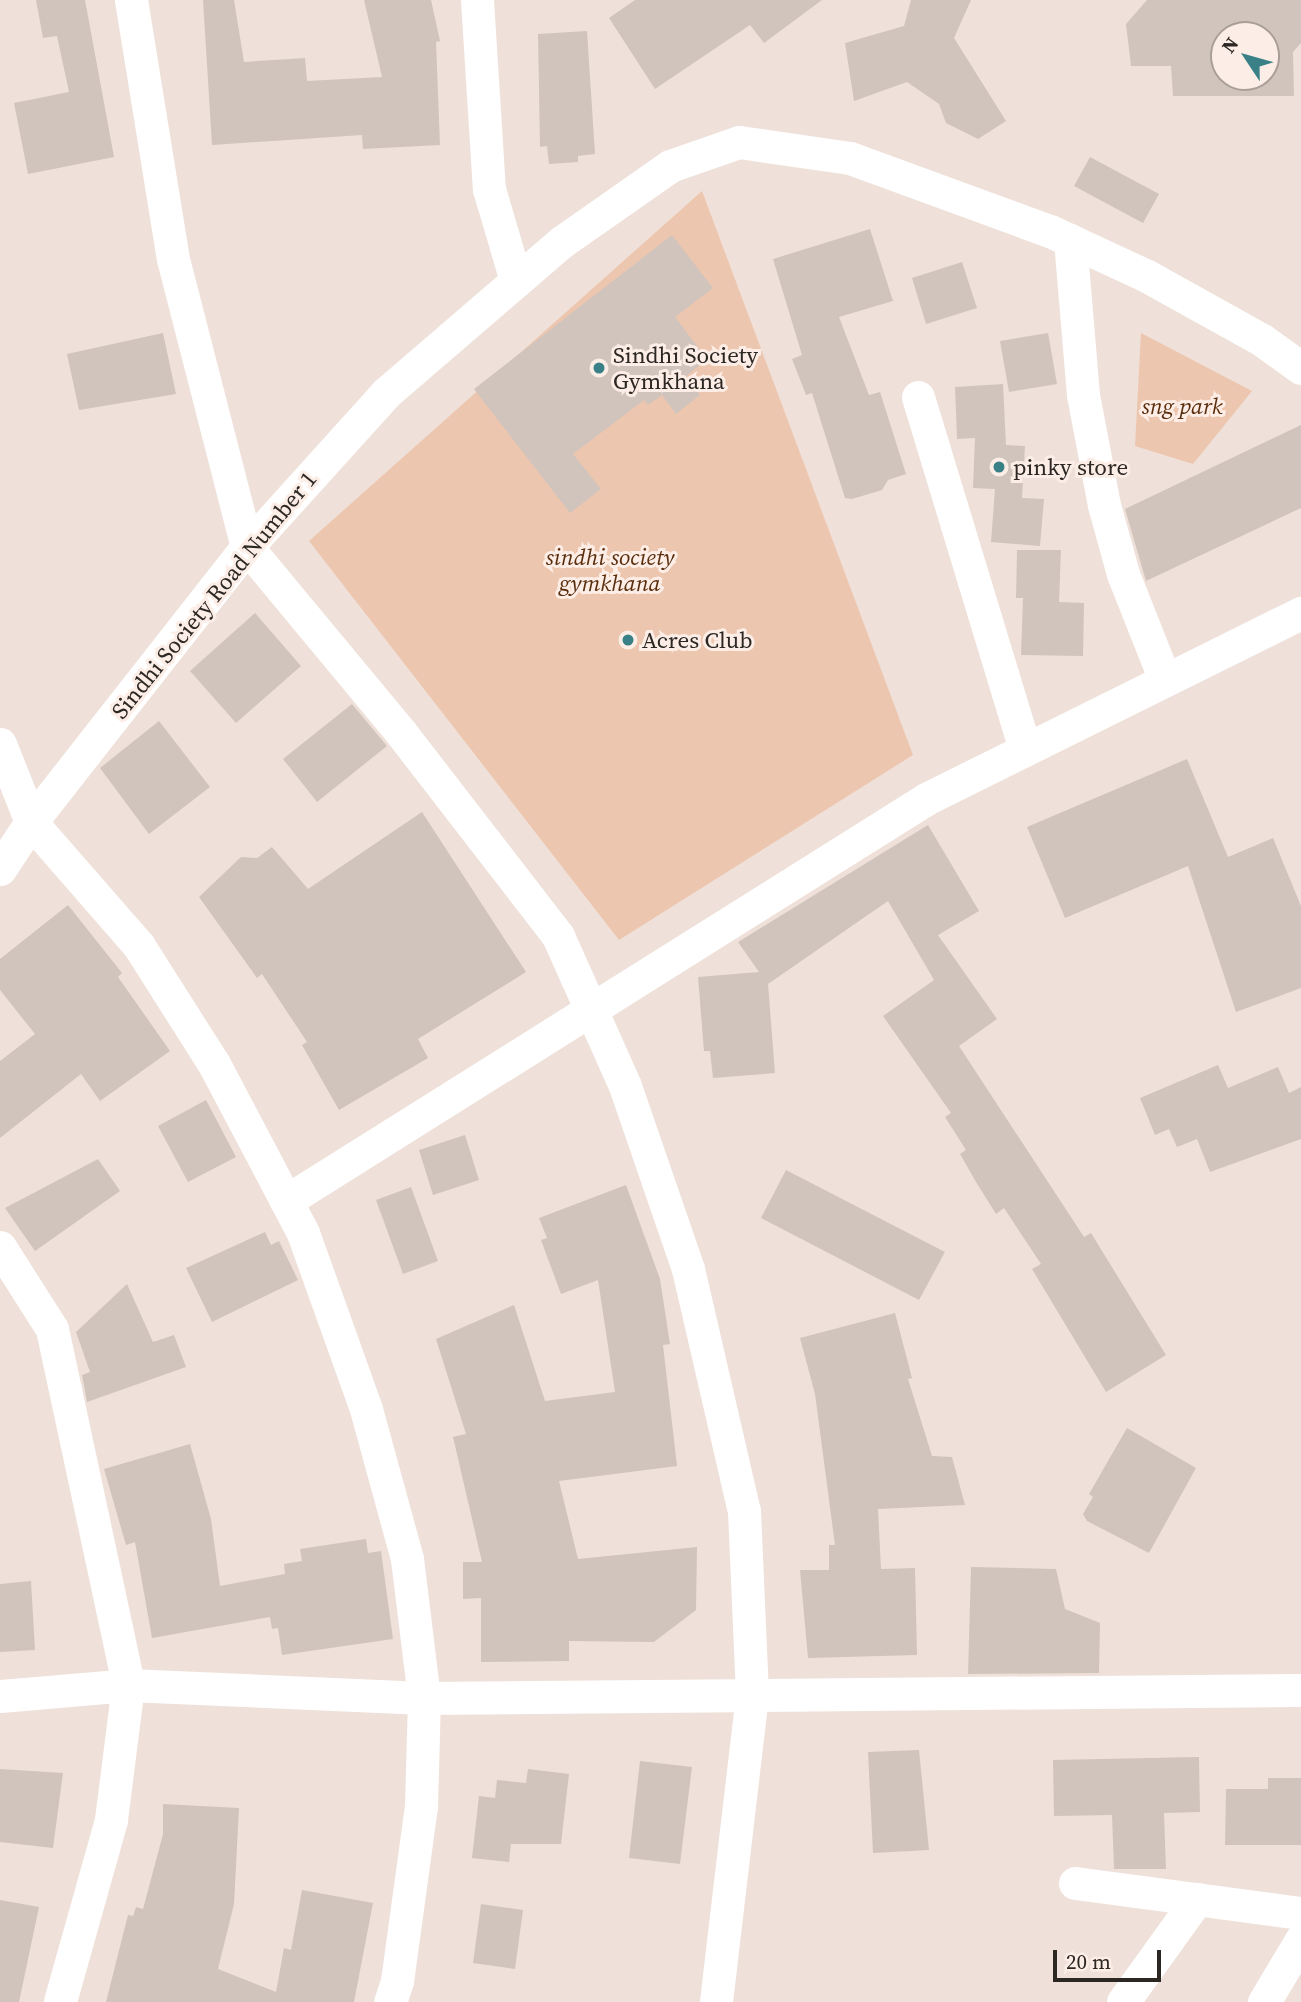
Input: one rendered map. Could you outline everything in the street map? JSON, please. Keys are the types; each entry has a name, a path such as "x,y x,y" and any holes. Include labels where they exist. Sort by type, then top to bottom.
{"street":[{"path":"131,0 173,260 247,547 402,734 558,936 625,1086 691,1283 744,1511 752,1695 716,2002"},
{"path":"477,0 489,189 516,281"},
{"name":"Sindhi Society Road Number 1","path":"0,869 16,821 247,547 386,393 563,241 670,166 739,142 850,158 1070,240 1147,276 1262,340 1301,368"},
{"path":"1070,240 1083,395 1104,505 1123,574 1165,680"},
{"path":"918,397 1025,749"},
{"path":"286,1201 590,1007 926,799 1301,613"},
{"path":"0,744 16,821 139,946 214,1064 303,1233 373,1434 407,1559 424,1698 421,1806 397,1981 390,2002"},
{"path":"0,1247 52,1329 128,1685 111,1820 60,2002"},
{"path":"0,1696 128,1685 424,1698 1301,1690"},
{"path":"1075,1883 1301,1913"},
{"path":"1123,2002 1197,1899"},
{"path":"1264,2002 1301,1940"}],"green space":[{"name":"Acres Club","path":"702,191 913,755 619,940 309,541"},
{"name":"sng park","path":"1141,333 1252,391 1193,464 1135,446"}],"building":[{"path":"36,0 85,0 114,157 28,174 14,103 69,92 57,36 43,38"},
{"path":"203,0 234,0 244,62 305,58 307,81 382,77 364,0 431,0 440,41 436,42 440,145 363,149 362,135 212,145"},
{"path":"635,0 822,0 764,43 750,25 655,89 609,18"},
{"path":"911,0 971,0 954,38 1006,121 978,139 946,123 939,104 907,82 854,101 845,43 904,26"},
{"path":"1147,0 1301,0 1301,43 1293,52 1294,96 1173,96 1171,66 1131,66 1126,24"},
{"path":"587,31 595,154 578,156 578,162 549,164 547,146 540,147 538,34"},
{"path":"1090,157 1159,194 1143,223 1074,186"},
{"path":"870,229 893,301 839,317 869,395 880,392 906,474 888,480 882,490 852,499 845,498 812,393 806,395 792,359 802,355 773,259"},
{"name":"Sindhi Society Gymkhana","path":"672,235 713,288 675,317 707,359 685,377 700,395 676,414 662,395 648,405 644,400 573,454 601,489 570,513 474,389"},
{"path":"962,262 977,308 926,324 912,278"},
{"path":"163,333 176,394 79,410 67,354"},
{"path":"1048,333 1057,384 1009,392 1000,341"},
{"path":"1003,384 1006,445 1025,446 1022,498 1044,499 1040,546 991,542 995,489 973,488 975,438 957,439 955,387"},
{"path":"1301,425 1301,508 1146,581 1125,509"},
{"path":"1017,550 1061,550 1059,602 1084,603 1083,656 1021,655 1023,598 1016,598"},
{"path":"255,613 301,666 236,723 190,671"},
{"path":"352,704 387,746 317,802 283,759"},
{"path":"159,721 210,787 149,834 100,768"},
{"path":"1187,759 1228,857 1273,838 1301,906 1301,988 1236,1012 1188,866 1065,918 1027,827"},
{"path":"422,812 526,972 418,1039 428,1058 339,1110 302,1045 307,1042 262,974 257,978 199,897 241,857 257,858 272,847 308,889"},
{"path":"928,825 979,911 938,935 997,1019 959,1046 1084,1237 1091,1233 1166,1355 1106,1392 1032,1269 1041,1264 1004,1208 996,1214 960,1154 966,1150 945,1117 951,1113 883,1016 934,980 888,901 768,984 775,1073 713,1078 710,1051 704,1051 698,977 759,972 738,942"},
{"path":"68,905 122,973 118,977 170,1051 100,1101 81,1074 0,1138 0,1061 35,1034 0,990 0,959"},
{"path":"1218,1065 1228,1088 1278,1067 1289,1093 1301,1087 1301,1139 1210,1172 1197,1139 1177,1147 1169,1129 1155,1135 1140,1098"},
{"path":"206,1100 236,1157 188,1182 158,1126"},
{"path":"465,1135 479,1180 433,1195 419,1150"},
{"path":"98,1159 120,1191 35,1251 5,1208"},
{"path":"786,1170 945,1252 919,1300 761,1218"},
{"path":"626,1185 660,1279 670,1344 663,1345 677,1466 559,1481 578,1559 697,1547 696,1610 654,1642 569,1641 569,1661 481,1662 481,1598 463,1599 463,1562 482,1562 453,1437 466,1434 436,1339 514,1305 545,1401 615,1392 598,1280 561,1294 541,1240 547,1238 539,1218"},
{"path":"411,1187 438,1261 403,1274 376,1200"},
{"path":"265,1232 271,1245 279,1241 298,1280 212,1322 186,1268"},
{"path":"127,1284 153,1342 174,1335 186,1367 87,1402 82,1375 90,1372 76,1332"},
{"path":"895,1313 912,1378 908,1379 932,1456 952,1457 965,1505 878,1509 881,1569 915,1568 917,1655 808,1658 800,1570 829,1570 829,1545 835,1545 815,1394 800,1338"},
{"path":"1127,1428 1196,1468 1149,1553 1087,1521 1083,1514 1093,1497 1089,1494"},
{"path":"190,1444 211,1519 220,1586 285,1574 284,1564 302,1561 300,1549 366,1539 368,1553 381,1551 393,1639 282,1655 278,1628 272,1629 270,1617 152,1638 135,1542 126,1545 104,1469"},
{"path":"971,1567 1056,1569 1065,1609 1100,1623 1099,1673 968,1674"},
{"path":"31,1581 35,1650 0,1652 0,1584"},
{"path":"919,1750 929,1850 873,1853 868,1752"},
{"path":"1199,1757 1200,1812 1164,1813 1166,1869 1114,1869 1112,1815 1054,1816 1053,1760"},
{"path":"640,1761 692,1767 680,1864 629,1858"},
{"path":"0,1769 63,1773 53,1848 0,1842"},
{"path":"528,1769 569,1774 561,1844 511,1844 509,1862 472,1858 479,1796 495,1798 497,1780 526,1783"},
{"path":"1268,1778 1301,1778 1301,1845 1225,1845 1226,1789 1268,1789"},
{"path":"163,1804 239,1808 234,1904 218,1969 276,1992 284,1948 291,1950 302,1890 373,1903 354,2002 106,2002 128,1915 133,1916 136,1907 143,1909 163,1834"},
{"path":"0,1900 39,1907 19,2002 0,2002"},
{"path":"481,1904 523,1910 515,1969 473,1963"}],"place":[{"name":"Sindhi Society Gymkhana","path":"599,368"},
{"name":"pinky store","path":"999,467"},
{"name":"Acres Club","path":"628,640"}],"park label":[{"name":"sindhi society gymkhana","path":"610,570"}]}
